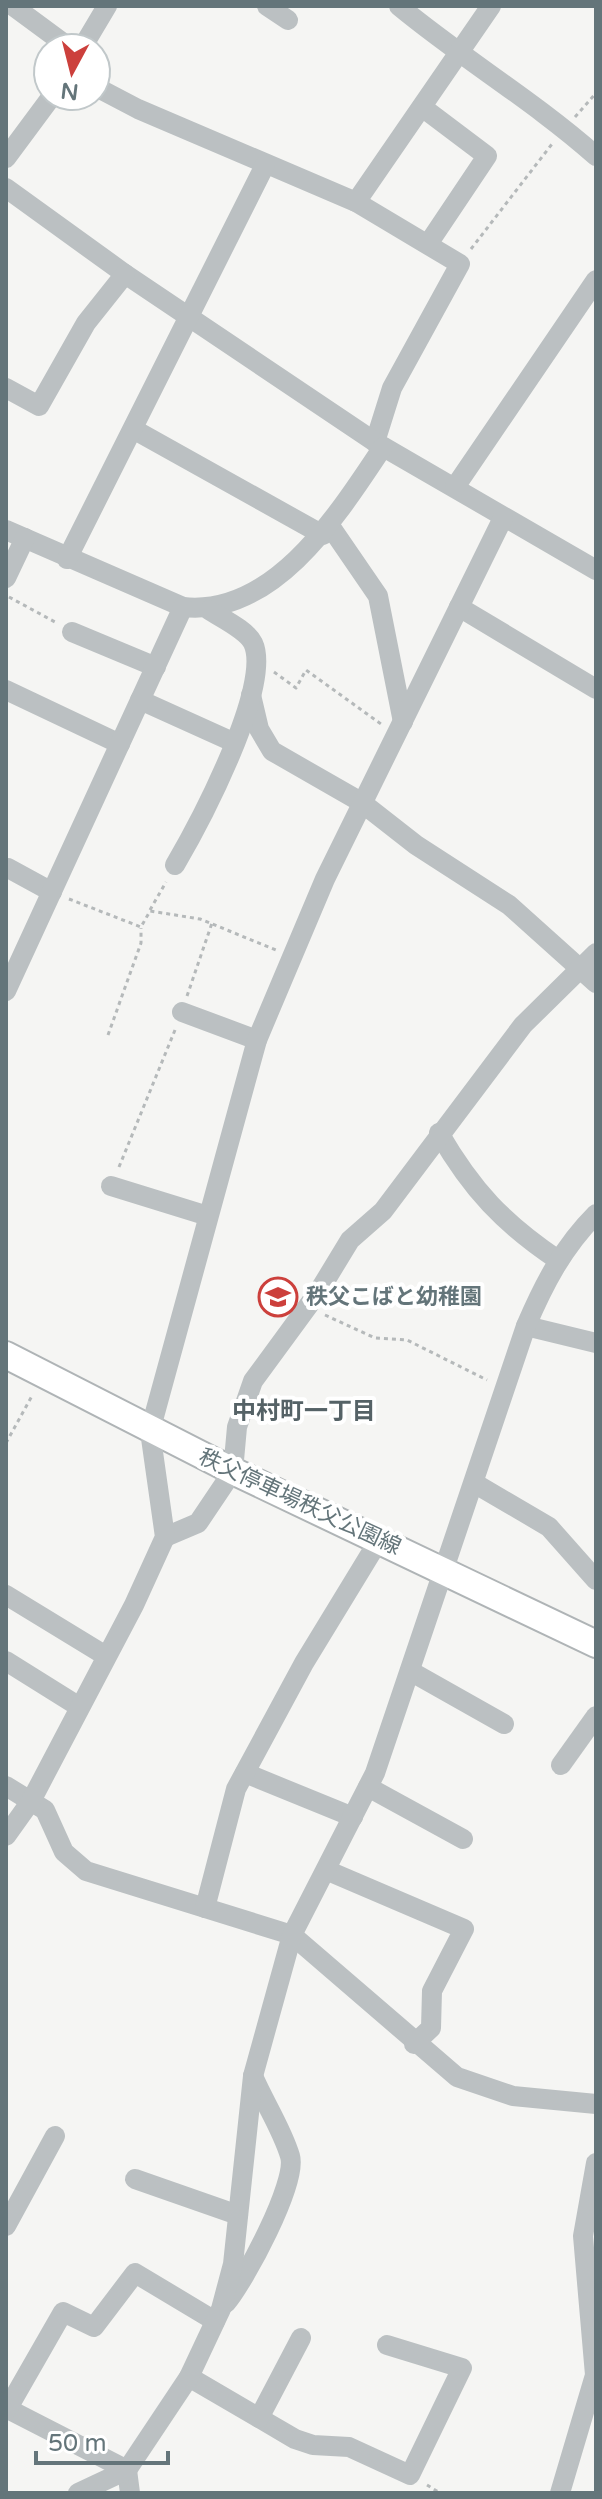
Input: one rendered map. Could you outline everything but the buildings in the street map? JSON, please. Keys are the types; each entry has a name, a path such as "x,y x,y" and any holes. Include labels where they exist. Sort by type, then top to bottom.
{"main road":[{"name":"秩父停車場秩父公園線","path":"6,1355 150,1431 596,1644"}],"street":[{"path":"13,6 48,32"},
{"path":"92,32 107,6"},
{"path":"267,6 288,20"},
{"path":"356,202 491,6"},
{"path":"402,7 458,54 564,128 596,156"},
{"path":"6,578 16,534 67,559 183,607 209,610 250,595 327,530 379,445 392,388 460,264 356,202 265,165 112,95"},
{"path":"422,107 487,156 428,244"},
{"path":"6,158 40,112"},
{"path":"67,559 265,165"},
{"path":"6,188 125,274 379,445 596,570"},
{"path":"6,388 39,406 86,323 125,274"},
{"path":"455,487 596,280"},
{"path":"133,429 327,530 378,596 400,728"},
{"path":"6,1836 31,1801 165,1537 150,1431 257,1040 290,956 361,802 503,518"},
{"path":"6,991 183,607"},
{"path":"459,607 596,689"},
{"path":"175,865 207,810 251,695 258,660 252,639 209,610"},
{"path":"72,632 156,667"},
{"path":"6,690 120,744"},
{"path":"165,1537 198,1523 233,1471 237,1427 253,1381 350,1240 383,1211 523,1025 592,968 509,905 416,845 361,802 272,751 259,729 251,695"},
{"path":"140,700 233,742"},
{"path":"8,868 52,892"},
{"path":"182,1012 257,1040"},
{"path":"439,1133 476,1190 515,1231 558,1260"},
{"path":"111,1186 208,1216"},
{"path":"78,2493 127,2470 189,2377 218,2315 233,2264 253,2076 292,1935 368,1787 445,1570 526,1326 558,1260 596,1214"},
{"path":"526,1326 596,1343"},
{"path":"474,1483 549,1527 596,1580"},
{"path":"205,1908 236,1789 304,1663 379,1540"},
{"path":"6,1595 106,1656"},
{"path":"6,1661 78,1706"},
{"path":"410,1671 504,1724"},
{"path":"561,1765 596,1716"},
{"path":"245,1773 353,1817"},
{"path":"6,1786 45,1810 64,1852 86,1871 292,1935 414,2044 457,2077 513,2096 596,2104"},
{"path":"368,1787 463,1839"},
{"path":"326,1870 464,1929 432,1991 431,2028 414,2044"},
{"path":"218,2315 244,2282 287,2183 291,2159 253,2076"},
{"path":"6,2226 55,2136"},
{"path":"560,2493 595,2375 583,2236 596,2163"},
{"path":"135,2179 238,2215"},
{"path":"127,2470 7,2408 63,2312 94,2327 135,2273 218,2315"},
{"path":"259,2418 301,2338"},
{"path":"189,2377 295,2439 313,2445 349,2447 410,2475 462,2368 387,2345"},
{"path":"127,2470 130,2493"}],"path":[{"path":"460,264 564,128 596,93"},
{"path":"6,595 72,632"},
{"path":"258,660 296,688 306,670 400,728"},
{"path":"108,1035 141,943 141,927 175,865"},
{"path":"52,892 141,927"},
{"path":"150,911 212,923 290,956"},
{"path":"111,1186 182,1012 212,923"},
{"path":"307,1306 375,1338 407,1340 505,1388"},
{"path":"6,1443 43,1375"}],"place":[{"name":"秩父こばと幼稚園","path":"278,1297"}],"district":[{"name":"中村町一丁目","path":"304,1411"}]}
